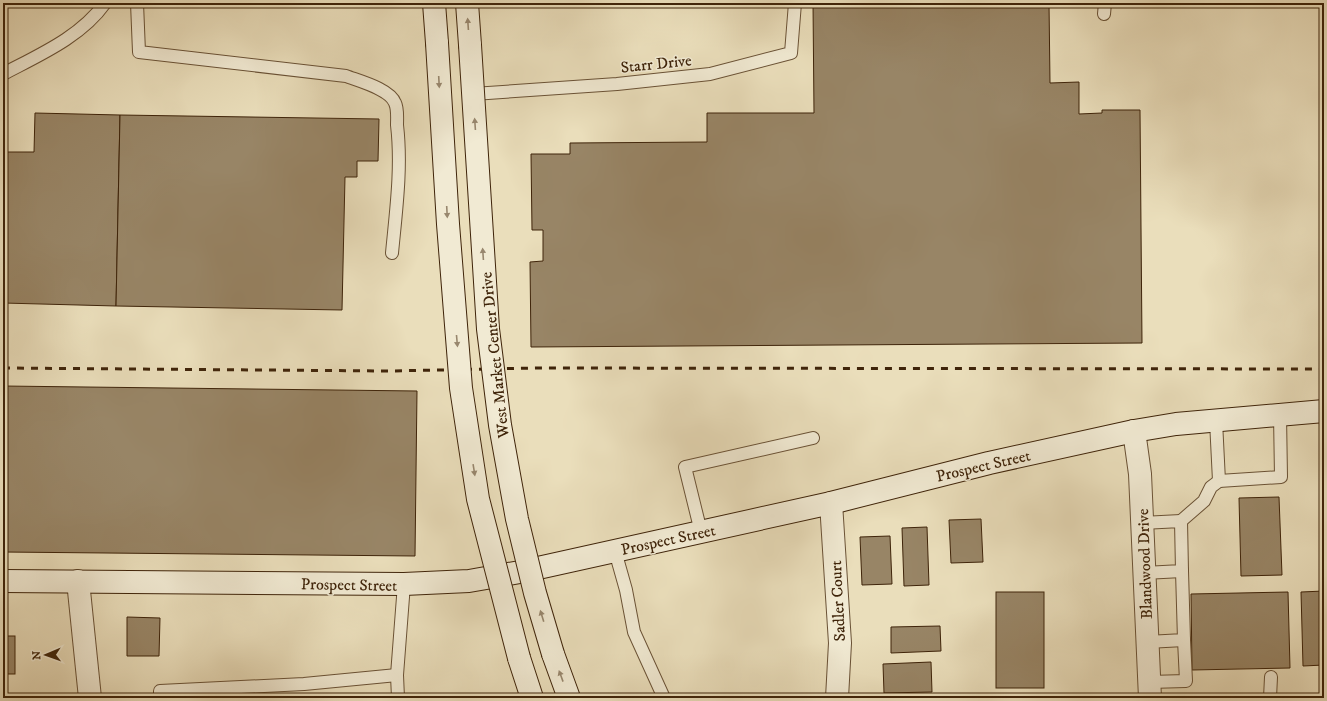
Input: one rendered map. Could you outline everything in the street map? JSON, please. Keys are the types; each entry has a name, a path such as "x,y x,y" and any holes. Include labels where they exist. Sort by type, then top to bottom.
{"street":[{"name":"West Market Center Drive","path":"434,3 448,224 461,388 478,498 519,658 532,698"},
{"name":"West Market Center Drive","path":"467,3 488,329 500,425 517,519 534,593 553,654 569,698"},
{"name":"Prospect Street","path":"3,581 78,580 404,584 469,581 520,572 831,503 989,463 1134,431 1176,424 1324,411"},
{"name":"Blandwood Drive","path":"1134,431 1140,474 1149,690"},
{"name":"Sadler Court","path":"831,503 840,643 837,698"},
{"path":"78,580 90,698"}],"lane":[{"path":"3,74 56,45 82,28 105,3"},
{"path":"137,3 139,52 346,76 374,86 386,93 395,103 400,145 392,253"},
{"name":"Starr Drive","path":"473,94 617,84 710,74 791,53 795,3"},
{"path":"1142,523 1181,521 1204,501 1211,487 1219,481 1281,477 1280,415"},
{"path":"1216,421 1219,481"},
{"path":"701,532 685,467 813,438"},
{"path":"1149,690 1186,681 1181,521"},
{"path":"615,551 626,590 634,632 664,698"},
{"path":"1144,573 1182,571"},
{"path":"398,698 397,674 404,584"},
{"path":"1147,642 1184,640"},
{"path":"160,698 160,691 304,684 397,674"},
{"path":"1270,698 1271,677"}],"building":[{"path":"813,3 1049,3 1050,83 1079,82 1079,114 1102,113 1102,110 1140,110 1142,343 531,347 530,262 543,261 543,230 532,230 531,154 570,154 570,143 707,142 707,113 814,113"},
{"path":"35,113 120,115 116,306 3,303 3,152 34,152"},
{"path":"120,115 379,119 378,161 357,161 357,177 345,177 342,310 116,306"},
{"path":"3,386 417,391 415,556 3,552"},
{"path":"1279,497 1282,575 1241,576 1239,498"},
{"path":"981,519 983,562 951,563 949,520"},
{"path":"927,527 929,585 904,586 902,528"},
{"path":"890,536 892,584 862,585 860,537"},
{"path":"1324,591 1324,665 1303,666 1301,592"},
{"path":"996,592 1044,592 1044,688 996,688"},
{"path":"1288,592 1290,668 1192,670 1191,594"},
{"path":"127,617 160,618 159,656 127,656"},
{"path":"940,626 941,651 891,653 891,627"},
{"path":"3,636 15,636 15,674 3,674"},
{"path":"931,662 932,692 884,693 883,664"}],"railway":[{"path":"3,368 390,371 536,368 1324,369"}]}
